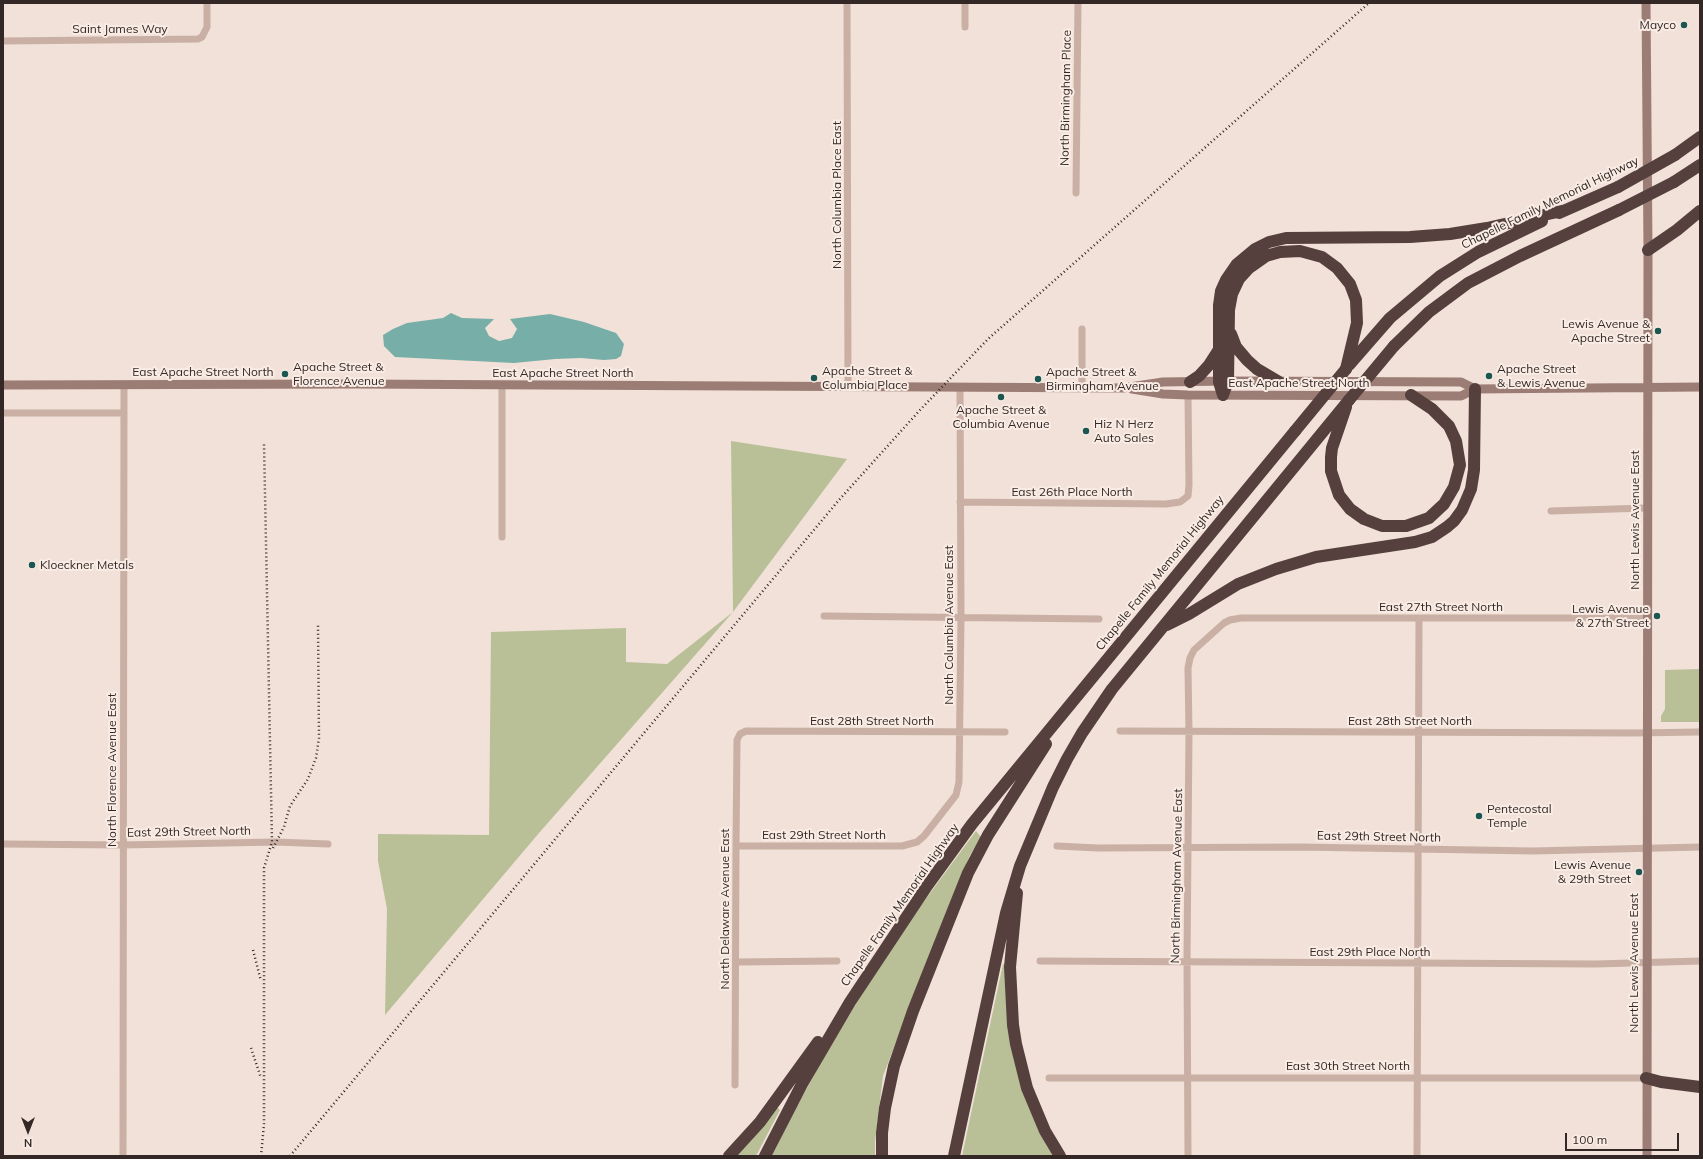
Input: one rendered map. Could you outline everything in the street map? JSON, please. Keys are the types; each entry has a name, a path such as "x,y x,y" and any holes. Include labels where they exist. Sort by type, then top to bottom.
{"highway":[{"name":"Chapelle Family Memorial Highway","path":"765,1156 818,1056 850,1002 927,886 972,824 1346,369 1359,345 1404,305 1460,263 1498,242 1618,187 1675,156 1700,137"},
{"path":"954,1156 1006,913 1020,866 1053,787 1082,734 1112,689 1325,428 1394,346 1429,312 1468,283 1520,256 1619,210 1674,182 1700,165"},
{"path":"1223,382 1219,350 1219,305 1224,285 1229,275 1240,260 1255,249 1269,242 1297,237 1431,236 1487,228 1566,210"},
{"path":"1648,250 1677,230 1700,210"},
{"path":"1223,395 1230,301 1235,286 1244,273 1254,263 1266,256 1286,251 1311,253 1328,261 1340,271 1350,284 1353,291 1357,307 1359,345"},
{"path":"1229,329 1236,347 1247,360 1257,369 1279,382"},
{"path":"1190,382 1199,376 1209,365 1219,350"},
{"path":"1162,628 1189,614 1238,584 1276,568 1316,557 1415,542 1432,537 1447,527 1454,521 1462,510 1471,489 1474,470 1475,389"},
{"path":"1349,400 1337,432 1331,457 1331,471 1339,495 1350,509 1364,519 1382,526 1406,526 1423,521 1440,508 1452,492 1459,473 1459,456 1453,433 1444,419 1411,395"},
{"path":"882,1155 882,1133 885,1108 894,1066 913,1011 968,874 988,835 1076,697"},
{"path":"1020,866 1010,967 1012,1025 1027,1088 1045,1131 1060,1156"},
{"path":"729,1156 774,1104 888,943"},
{"path":"1646,1078 1660,1076 1700,1081"},
{"path":"1646,1078 1661,1082 1700,1087"},
{"path":"946,1156 969,1084"}],"main road":[{"name":"North Lewis Avenue East","path":"1646,3 1648,250 1646,388 1646,1156"},
{"name":"East Apache Street North","path":"1123,388 1155,383 1190,382 1461,382 1475,389"},
{"name":"East Apache Street North","path":"3,385 502,385 1123,388 1163,394 1188,395 1460,396 1475,389 1700,387"}],"street":[{"name":"North Columbia Place East","path":"847,3 848,387"},
{"path":"965,3 965,27"},
{"name":"North Birmingham Place","path":"1076,193 1078,3"},
{"name":"Saint James Way","path":"3,41 198,39 206,33 207,4"},
{"path":"1082,329 1082,388"},
{"name":"North Florence Avenue East","path":"123,1156 124,385"},
{"path":"502,385 502,537"},
{"name":"North Columbia Avenue East","path":"911,844 924,836 956,795 959,782 961,618 960,387"},
{"name":"East 26th Place North","path":"960,502 1166,504 1180,502 1188,496 1189,485 1188,395"},
{"path":"3,413 124,413"},
{"path":"1551,511 1646,508"},
{"path":"824,616 1099,619"},
{"path":"1417,1156 1419,618"},
{"name":"East 27th Street North","path":"1235,619 1647,618"},
{"name":"North Birmingham Avenue East","path":"1188,1156 1187,961 1190,732 1188,668 1190,658 1194,650 1224,623 1235,619"},
{"name":"East 28th Street North","path":"740,734 746,731 1005,732"},
{"name":"East 28th Street North","path":"1120,731 1700,732"},
{"name":"North Delaware Avenue East","path":"735,1085 737,740 740,734"},
{"name":"East 29th Street North","path":"3,844 276,842 328,844"},
{"name":"East 29th Street North","path":"736,846 902,846 911,844"},
{"name":"East 29th Street North","path":"1057,846 1300,847 1533,851 1700,847"},
{"path":"736,962 837,961"},
{"name":"East 29th Place North","path":"1040,961 1596,964 1700,961"},
{"name":"East 30th Street North","path":"1049,1078 1646,1078"}],"green space":[{"path":"731,441 847,459 733,612"},
{"path":"733,612 539,833 385,1015 387,909 378,861 378,834 489,835 491,632 626,628 626,662 667,664"},
{"path":"1700,669 1700,722 1661,722 1661,716 1665,709 1665,670"},
{"path":"976,831 981,837 970,855 953,895 883,1076 875,1142 875,1156 772,1156 824,1057 873,976 919,908"},
{"path":"1003,964 1006,964 1006,1003 1055,1156 962,1156"},
{"path":"777,1107 780,1110 756,1156 735,1156"}],"water":[{"path":"451,313 462,318 494,319 485,328 489,336 499,341 512,338 517,329 510,319 550,314 584,322 616,333 624,344 621,356 616,359 555,359 514,363 395,357 384,346 383,335 393,329 407,323 443,318"}],"railway":[{"path":"290,1156 839,500 920,410 988,339 1369,3"},
{"path":"261,1156 264,1124 264,868 272,842 264,443"},
{"path":"273,848 284,827 290,806 308,779 316,758 319,738 318,624"},
{"path":"253,950 261,981"},
{"path":"251,1048 261,1078"}],"place":[{"name":"Mayco","path":"1684,25"},
{"name":"Lewis Avenue & Apache Street","path":"1658,331"},
{"name":"Apache Street & Florence Avenue","path":"285,374"},
{"name":"Apache Street & Lewis Avenue","path":"1489,376"},
{"name":"Apache Street & Columbia Place","path":"814,378"},
{"name":"Apache Street & Birmingham Avenue","path":"1038,379"},
{"name":"Apache Street & Columbia Avenue","path":"1001,397"},
{"name":"Hiz N Herz Auto Sales","path":"1086,431"},
{"name":"Kloeckner Metals","path":"32,565"},
{"name":"Lewis Avenue & 27th Street","path":"1657,616"},
{"name":"Pentecostal Temple","path":"1479,816"},
{"name":"Lewis Avenue & 29th Street","path":"1639,872"}]}
